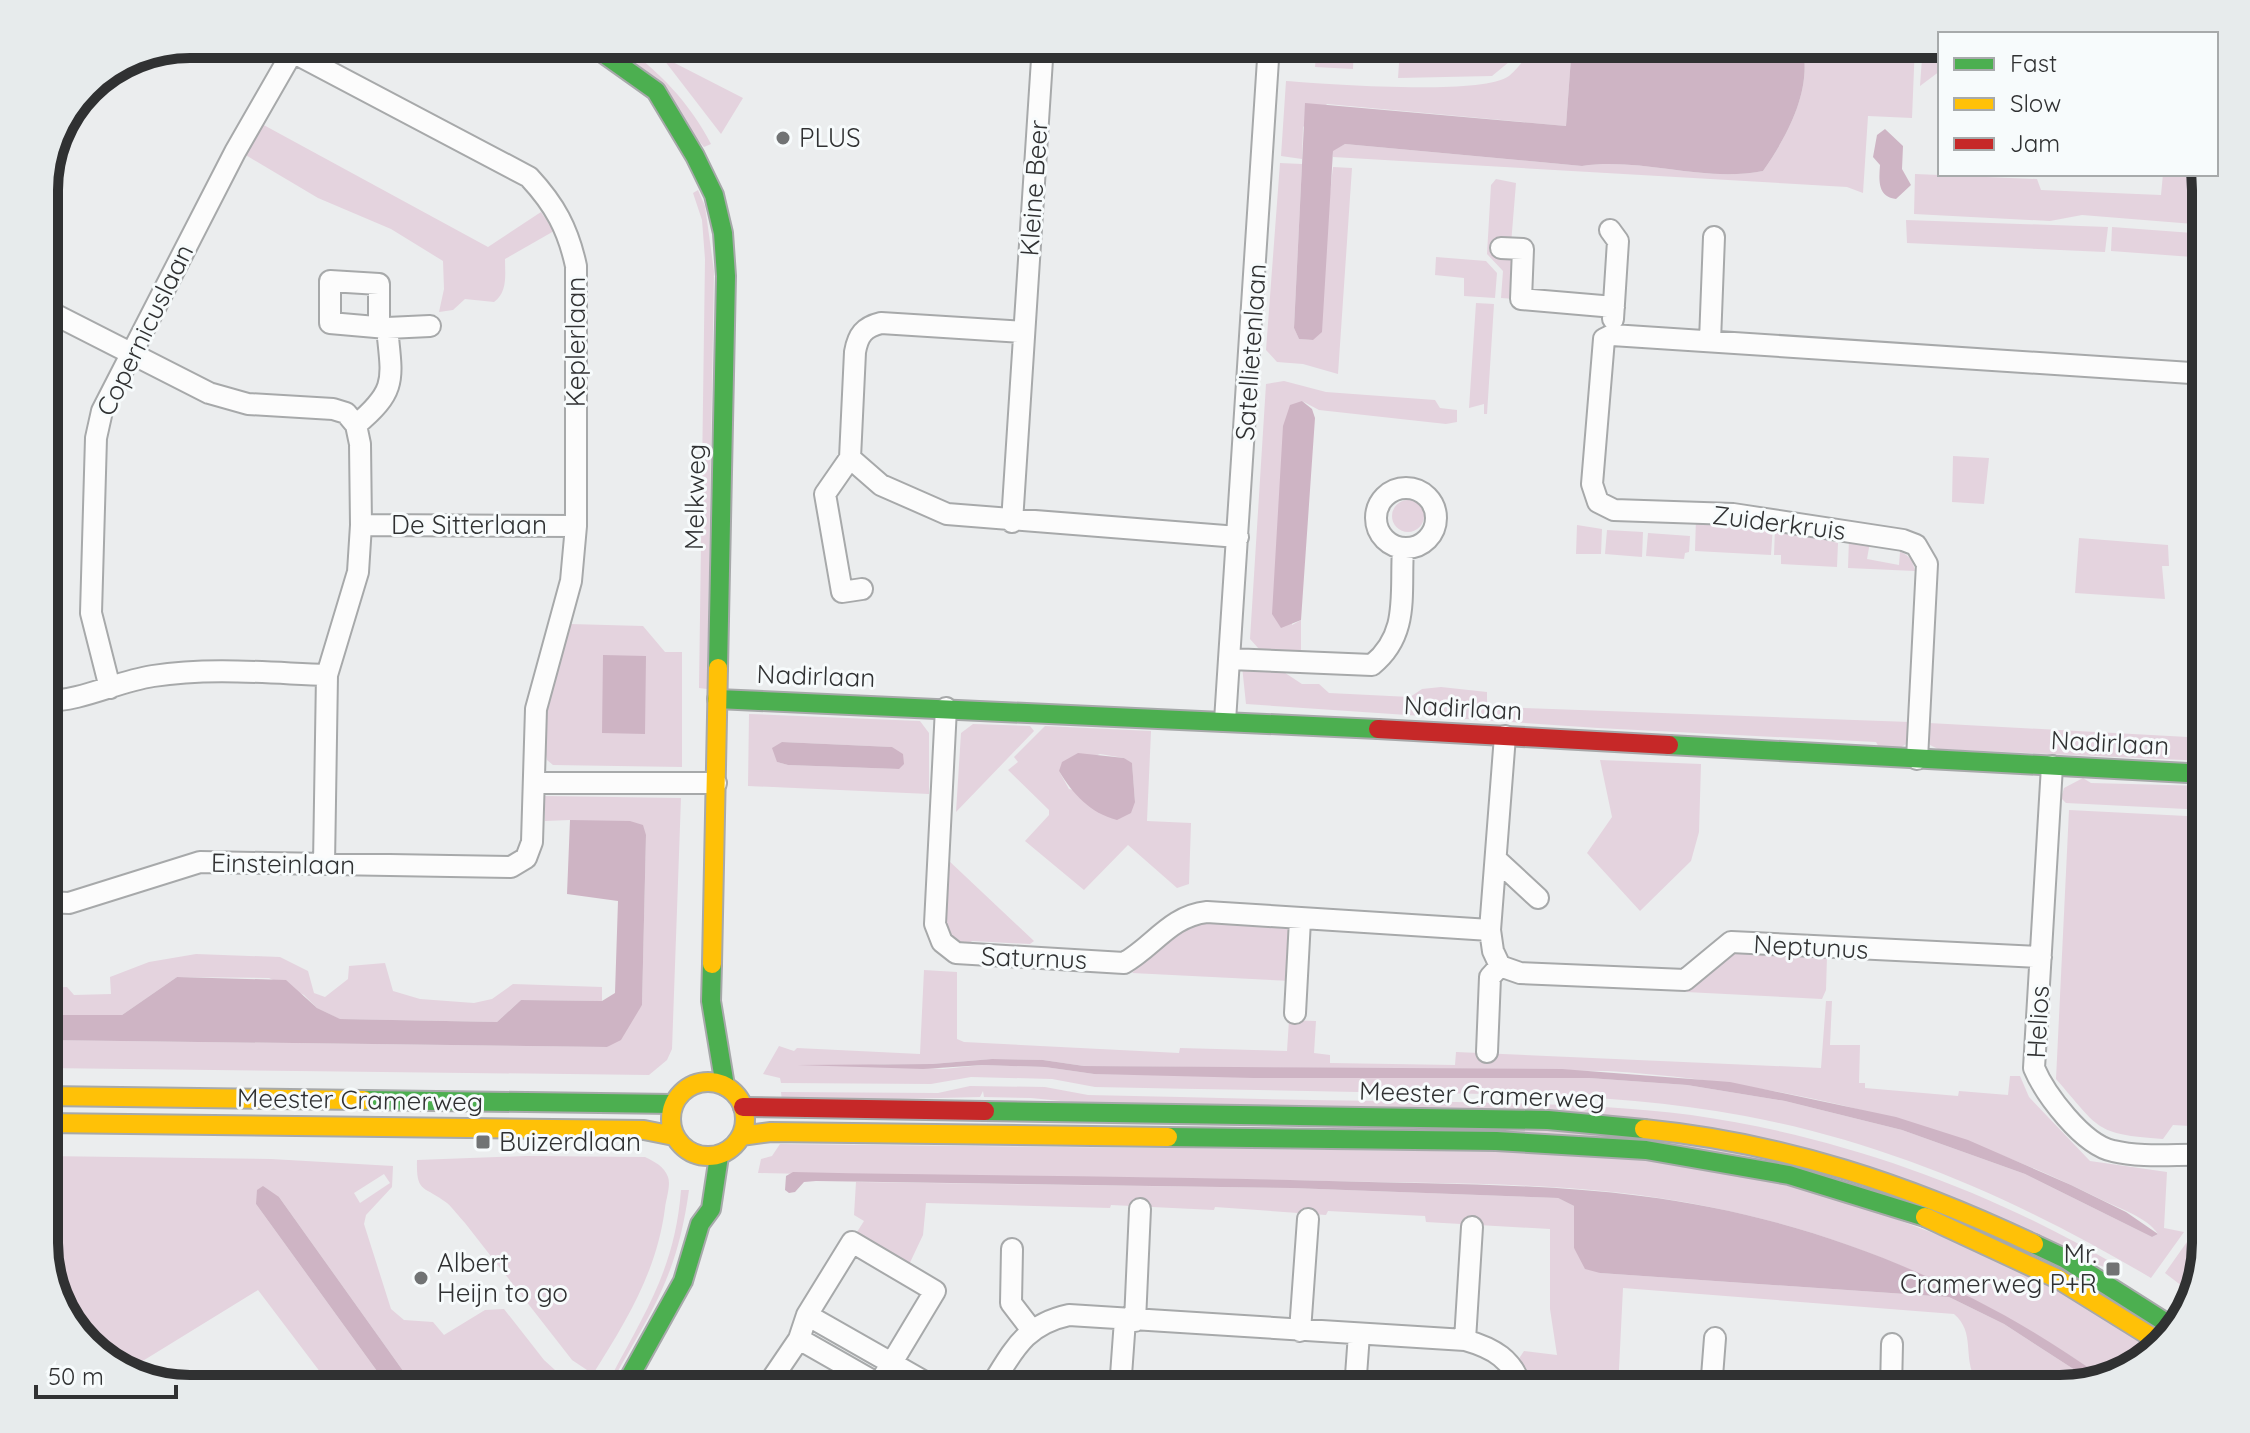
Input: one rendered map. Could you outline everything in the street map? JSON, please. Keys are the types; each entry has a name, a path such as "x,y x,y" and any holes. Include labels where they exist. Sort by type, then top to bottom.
{"main road":[{"name":"Melkweg","path":"610,58 656,91 695,156 714,195 723,233 726,276 711,1001 701,1024 698,1069"},
{"name":"Nadirlaan","path":"717,699 1225,721 2192,773"},
{"name":"Melkweg","path":"711,1001 718,1018 719,1057 725,1086"},
{"path":"695,1168 719,1156 741,1136 743,1107 725,1086 710,1082 698,1069 673,1104 671,1126 695,1168 694,1207 700,1224"},
{"name":"Meester Cramerweg","path":"58,1096 673,1104"},
{"name":"Meester Cramerweg","path":"743,1107 1548,1120 1714,1136 1859,1171 1945,1202 2064,1258 2165,1322"},
{"name":"Meester Cramerweg","path":"58,1123 644,1130 674,1136"},
{"name":"Meester Cramerweg","path":"741,1136 771,1132 1467,1141 1598,1145 1696,1156 1797,1177 1886,1203 1960,1233 2057,1279 2152,1337"},
{"path":"631,1375 683,1281 700,1224 711,1209 719,1156"}],"street":[{"name":"Copernicuslaan","path":"110,688 91,613 96,438 102,411 128,354 283,58"},
{"name":"Keplerlaan","path":"309,58 529,177 553,202 568,230 576,266 576,526 571,581 536,709 532,842 526,858"},
{"name":"Kleine Beer","path":"1012,522 1042,58"},
{"name":"Satellietenlaan","path":"1225,721 1268,58"},
{"name":"Zuiderkruis","path":"1610,230 1618,241 1612,335 1604,339 1601,351 1592,484 1598,502 1614,510 1733,514 1847,531 1903,540 1923,552 1927,564 1925,645 1917,759"},
{"path":"1710,341 1714,237"},
{"path":"1501,248 1523,249 1521,299 1614,307"},
{"path":"58,316 209,393 248,404 333,409 346,413 356,425 360,444 358,572 327,675 324,864"},
{"path":"862,589 842,592 825,494 850,458 857,341 869,326 881,323 1024,332"},
{"path":"356,425 381,404 392,378 383,328 430,326"},
{"path":"1612,335 2192,373"},
{"path":"850,458 881,485 947,514 1012,522 1238,537"},
{"name":"De Sitterlaan","path":"361,525 576,526"},
{"path":"1230,659 1372,665 1390,651 1398,634 1403,548"},
{"path":"58,701 68,701 149,676 195,671 327,675"},
{"name":"Saturnus","path":"946,708 935,924 942,942 956,953 1124,963 1138,955 1177,920 1190,914 1490,930"},
{"path":"1487,1052 1490,977 1500,966 1493,951 1490,930 1498,861 1505,736"},
{"name":"Helios","path":"2052,766 2034,1068 2042,1089 2094,1144 2113,1151 2192,1154"},
{"path":"534,783 716,783"},
{"name":"Einsteinlaan","path":"58,903 84,899 200,862 493,869 511,867 526,858"},
{"path":"1498,861 1538,898"},
{"path":"1295,1013 1300,920"},
{"name":"Neptunus","path":"1500,966 1520,973 1685,980 1731,942 2041,957"},
{"path":"1122,1375 1140,1209"},
{"path":"1300,1331 1308,1219"},
{"path":"1465,1340 1472,1227"},
{"path":"775,1375 799,1339 807,1315 852,1242 935,1291 884,1375"},
{"path":"1012,1249 1011,1303 1031,1329"},
{"path":"807,1315 912,1375"},
{"path":"999,1375 1031,1329 1047,1320 1069,1315 1465,1340 1489,1347 1504,1357 1518,1375"},
{"path":"1356,1375 1359,1334"},
{"path":"1712,1375 1715,1338"},
{"path":"799,1339 858,1375"},
{"path":"1891,1375 1892,1344"}],"shaded area":[{"path":"626,58 640,58 672,88 711,144 704,147"},
{"path":"663,58 743,98 721,134"},
{"path":"1316,58 1353,58 1353,69 1315,67"},
{"path":"1399,58 1506,58 1509,62 1492,76 1398,78"},
{"path":"1526,58 1571,58 1566,126 1327,104 1303,127 1302,159 1281,156 1286,81 1402,87 1468,86 1493,82 1509,76"},
{"path":"1571,58 1804,58 1804,78 1796,111 1763,171 1718,174 1627,165 1582,166 1345,144 1333,151 1322,332 1313,340 1299,339 1294,328 1305,103 1566,126"},
{"path":"1804,58 1914,58 1912,118 1868,116 1863,193 1847,187 1333,157 1333,150 1345,144 1582,166 1627,165 1718,174 1763,171 1796,111"},
{"path":"1922,58 1938,58 1938,72 1920,86"},
{"path":"260,123 488,247 541,212 554,231 505,259 504,288 494,302 465,299 453,310 439,312 444,289 443,261 391,229 318,198 244,154"},
{"path":"1885,129 1903,146 1902,169 1911,185 1896,199 1882,191 1880,165 1873,157 1877,135"},
{"path":"1280,163 1302,164 1294,328 1299,339 1313,340 1333,167 1352,168 1338,374 1303,364 1277,362 1266,350"},
{"path":"1915,174 2037,179 2041,190 2161,195 2163,176 2190,176 2192,190 2192,224 2082,215 2050,221 1914,214"},
{"path":"1496,179 1516,183 1511,244 1511,254 1518,261 1515,299 1501,298 1503,271 1487,254 1491,185"},
{"path":"698,190 705,206 714,271 707,689 699,688 705,259 702,220 693,193"},
{"path":"1906,220 2108,227 2105,252 1907,243"},
{"path":"2112,227 2192,233 2192,257 2111,251"},
{"path":"1436,257 1486,261 1497,273 1495,298 1464,296 1464,278 1435,275"},
{"path":"1476,303 1494,304 1487,414 1484,414 1484,404 1469,408"},
{"path":"1284,381 1326,392 1435,400 1440,408 1457,410 1457,422 1446,424 1319,410 1302,401 1292,625 1301,620 1301,653 1259,649 1250,639 1266,384"},
{"path":"1302,401 1312,409 1315,418 1301,620 1281,628 1272,614 1283,426 1290,405"},
{"path":"1953,456 1989,458 1984,504 1952,502"},
{"path":"1408,500 1419,505 1424,516 1419,527 1408,532 1397,527 1392,516 1397,505"},
{"path":"1696,518 1773,526 1771,555 1695,551"},
{"path":"1577,525 1602,529 1601,554 1576,554"},
{"path":"1775,528 1838,543 1837,567 1781,564 1781,555 1774,555"},
{"path":"1607,530 1643,532 1642,557 1605,554"},
{"path":"1648,533 1690,536 1689,552 1685,553 1684,559 1646,556"},
{"path":"1849,538 1870,542 1867,559 1899,565 1900,552 1910,559 1915,571 1848,568"},
{"path":"2079,538 2168,545 2169,566 2162,566 2165,599 2075,593"},
{"path":"570,624 643,626 665,652 682,652 682,767 553,765 547,760 546,708"},
{"path":"603,655 646,656 645,734 602,733"},
{"path":"1242,666 1276,667 1302,684 1319,684 1329,693 1410,697 1422,689 1441,687 1487,692 1487,704 1497,707 1910,722 1908,743 1891,753 1880,749 1876,742 1598,728 1246,704"},
{"path":"749,714 920,721 929,733 929,794 748,786","holes":["782,742 892,747 899,769 777,762"]},
{"path":"1929,723 2192,737 2192,760 1938,749 1930,745"},
{"path":"973,724 1030,726 1034,731 956,812 961,733"},
{"path":"1045,726 1151,731 1147,821 1191,823 1189,884 1177,888 1128,845 1084,890 1025,841 1049,815 1049,810 1008,770 1018,762 1014,757","holes":["1100,754 1124,758 1132,764 1135,802 1069,789 1059,771"]},
{"path":"782,742 892,747 903,754 904,764 899,769 788,765 777,762 772,748"},
{"path":"1078,753 1124,758 1132,763 1135,802 1131,813 1117,820 1107,817 1076,795 1059,771 1062,762"},
{"path":"1600,760 1701,764 1699,832 1691,861 1640,911 1587,853 1612,817"},
{"path":"2083,778 2091,783 2192,786 2192,809 2066,803 2061,798 2064,788"},
{"path":"545,796 681,798 672,1049 667,1060 649,1075 58,1068 58,1040 607,1047 642,1005 646,835 570,820 545,821"},
{"path":"2069,810 2192,816 2192,1126 2173,1125 2163,1139 2110,1131 2091,1119 2056,1079"},
{"path":"570,820 630,821 643,825 646,835 642,1005 621,1040 607,1047 58,1040 58,1015 122,1015 177,977 286,980 317,1008 340,1019 497,1022 521,1000 602,1001 615,993 618,901 567,894"},
{"path":"947,859 1034,941 1030,944 972,941 965,947 953,942 944,924"},
{"path":"1202,923 1292,929 1291,981 1132,973 1180,925"},
{"path":"1728,952 1827,956 1826,990 1822,999 1686,992"},
{"path":"196,954 280,957 308,971 314,993 325,997 348,979 349,966 385,963 393,991 420,999 474,1003 492,999 513,984 602,987 602,1001 521,1000 497,1022 339,1019 317,1008 304,995 269,978 177,977 122,1015 58,1015 58,987 67,987 74,995 111,994 110,977 149,962"},
{"path":"924,970 957,972 957,1039 964,1042 1179,1053 1180,1048 1287,1051 1289,1020 1316,1021 1314,1053 1330,1055 1330,1063 1455,1065 1456,1052 1821,1068 1826,1001 1832,1001 1830,1045 1860,1045 1859,1083 1865,1083 1865,1088 1958,1096 1959,1091 2008,1095 2010,1076 2020,1076 2029,1097 2090,1161 2167,1172 2164,1228 2184,1232 2151,1278 2006,1201 1904,1159 1799,1128 1664,1104 1502,1094 1095,1087 1052,1079 971,1077 931,1084 781,1083 780,1078 763,1074 779,1046 794,1051 797,1048 920,1054","holes":["1043,1060 1084,1066 1608,1071 1735,1084 1858,1109 1978,1146 2130,1212 2158,1234 2152,1237 2025,1174 1902,1130 1785,1101 1687,1085 1589,1078 1094,1074 1045,1067 983,1065 943,1069 870,1064"]},
{"path":"992,1059 1043,1060 1084,1066 1562,1069 1730,1082 1896,1117 1968,1140 2126,1212 2158,1234 2152,1237 2025,1174 1902,1130 1785,1101 1687,1085 1589,1078 1254,1078 1094,1074 1045,1067 983,1065 923,1069 797,1065 932,1064"},
{"path":"970,1086 1045,1087 1088,1095 1576,1105 1691,1115 1802,1137 1911,1169 2016,1212 2116,1265 2112,1270 2096,1264 1923,1187 1031,1098 984,1097 983,1091 980,1097 782,1102 781,1092 938,1093"},
{"path":"780,1144 1625,1153 1816,1189 2010,1262 2146,1342 2126,1357 2093,1371 2012,1320 1915,1272 1865,1252 1763,1219 1615,1192 1472,1184 758,1173 761,1159 772,1156"},
{"path":"58,1156 271,1159 393,1166 392,1187 366,1215 364,1224 391,1309 404,1320 433,1322 444,1335 485,1310 504,1309 544,1360 561,1375 406,1375 279,1197 256,1204 380,1375 322,1375 258,1290 138,1364 117,1353 91,1330 65,1286 58,1252","holes":["384,1174 390,1183 360,1203 354,1193"]},
{"path":"526,1156 645,1157 662,1167 668,1177 669,1188 661,1231 648,1274 629,1314 593,1374 572,1360 465,1223 447,1203 423,1188 418,1179 417,1160"},
{"path":"793,1172 1195,1178 1485,1185 1641,1196 1764,1219 1883,1258 1997,1311 2093,1371 2080,1373 2004,1324 1949,1297 1600,1273 1585,1269 1574,1248 1574,1206 1558,1198 1292,1188 816,1181 804,1182 795,1192 789,1193 785,1190 786,1176"},
{"path":"856,1182 1292,1188 1558,1198 1574,1206 1574,1248 1600,1273 1949,1297 2004,1324 2080,1373 1973,1375 1965,1329 1954,1314 1623,1288 1619,1375 1524,1375 1518,1360 1524,1351 1557,1355 1550,1309 1550,1229 1426,1222 1425,1216 1328,1211 1326,1215 1215,1207 1214,1210 1111,1205 1110,1208 926,1203 923,1235 906,1271 852,1240 864,1221 854,1215"},
{"path":"263,1186 279,1197 406,1375 380,1375 256,1204 257,1190"},
{"path":"681,1190 689,1190 672,1264 644,1325 618,1371 612,1375 648,1308 666,1265"},
{"path":"2189,1239 2192,1239 2184,1288 2165,1273"}],"traffic: fast":[{"path":"610,58 656,91 695,156 714,195 723,233 726,276 718,668"},
{"path":"717,699 1378,729"},
{"path":"1669,745 2192,773"},
{"path":"712,964 711,1001 725,1086"},
{"path":"364,1100 673,1104"},
{"path":"985,1111 1548,1120 1644,1129"},
{"path":"1168,1137 1496,1141 1646,1150 1789,1175 1925,1217"},
{"path":"631,1375 683,1281 700,1224 711,1209 719,1156"},
{"path":"2034,1244 2064,1258 2165,1322"}],"traffic: slow":[{"path":"712,964 718,668"},
{"path":"701,1082 715,1082 729,1088 739,1098 745,1119 739,1140 729,1150 715,1156 701,1156 687,1150 677,1140 671,1126 671,1112 677,1098 687,1088 701,1082"},
{"path":"58,1096 364,1100"},
{"path":"58,1123 644,1130 674,1136"},
{"path":"1644,1129 1746,1144 1844,1169 1939,1203 2034,1244"},
{"path":"741,1136 771,1132 1168,1137"},
{"path":"1925,1217 2058,1279 2152,1337"}],"traffic: jam":[{"path":"1378,729 1669,745"},
{"path":"743,1107 985,1111"}],"place":[{"name":"PLUS","path":"783,138"},
{"name":"Buizerdlaan","path":"483,1142"},
{"name":"Mr. Cramerweg P+R","path":"2113,1269"},
{"name":"Albert Heijn to go","path":"421,1278"}]}
